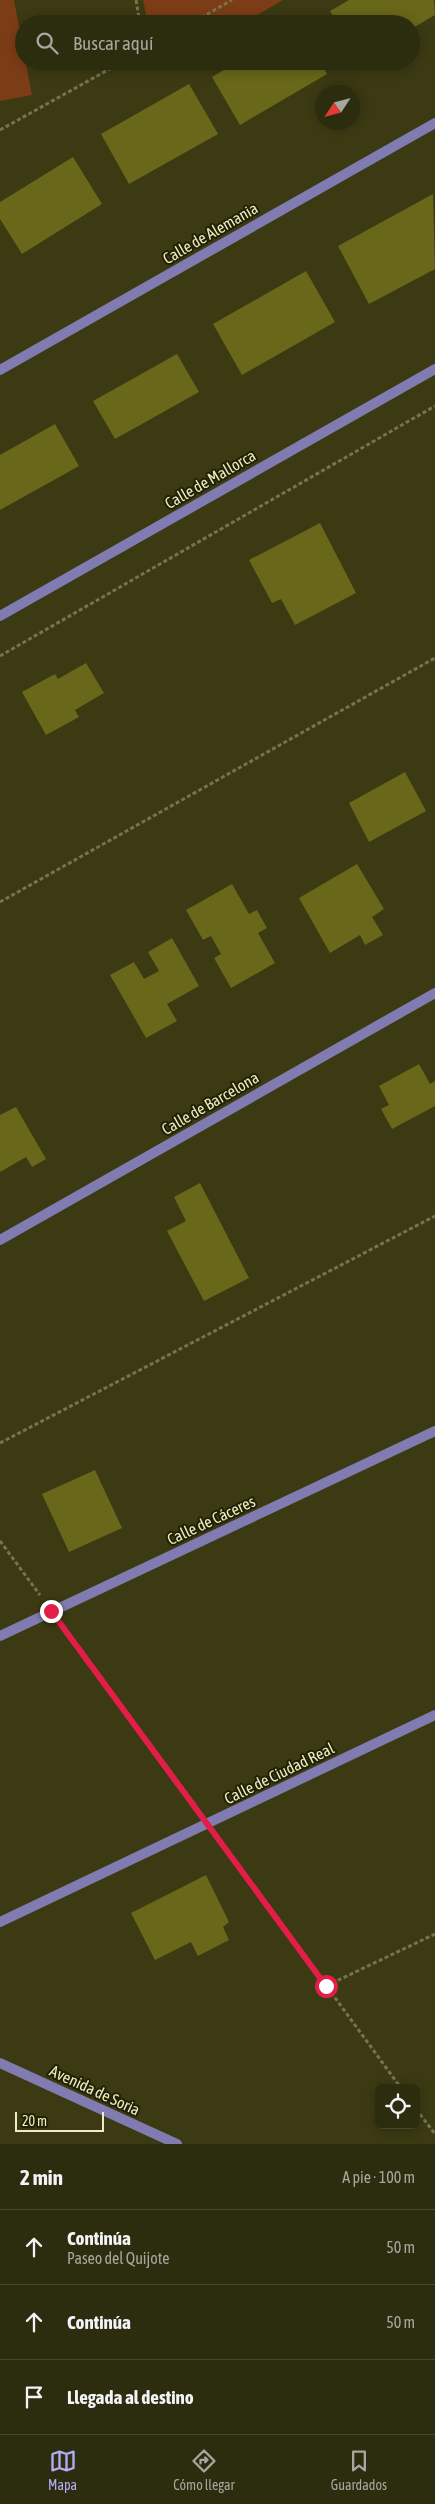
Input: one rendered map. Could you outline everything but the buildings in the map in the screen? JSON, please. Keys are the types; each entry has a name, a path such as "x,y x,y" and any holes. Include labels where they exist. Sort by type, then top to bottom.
{"street":[{"name":"Calle de Alemania","path":"0,370 435,124"},
{"name":"Calle de Mallorca","path":"0,616 435,369"},
{"name":"Calle de Barcelona","path":"0,1240 435,993"},
{"name":"Calle de Cáceres","path":"0,1636 435,1430"},
{"name":"Calle de Ciudad Real","path":"0,1922 435,1715"},
{"name":"Avenida de Soria","path":"0,2063 177,2144"}],"path":[{"path":"136,0 138,15"},
{"path":"206,15 232,0"},
{"path":"0,130 108,70"},
{"path":"0,656 435,406"},
{"path":"0,902 435,658"},
{"path":"0,1443 435,1216"},
{"path":"0,1541 398,2084"},
{"path":"326,1986 435,1934"},
{"path":"420,2114 435,2134"}],"shaded area":[{"path":"0,0 14,0 17,15 15,15 15,70 27,70 32,95 0,101"},
{"path":"143,0 283,0 257,15 146,15"}],"route":[{"path":"51,1611 326,1986"}]}
